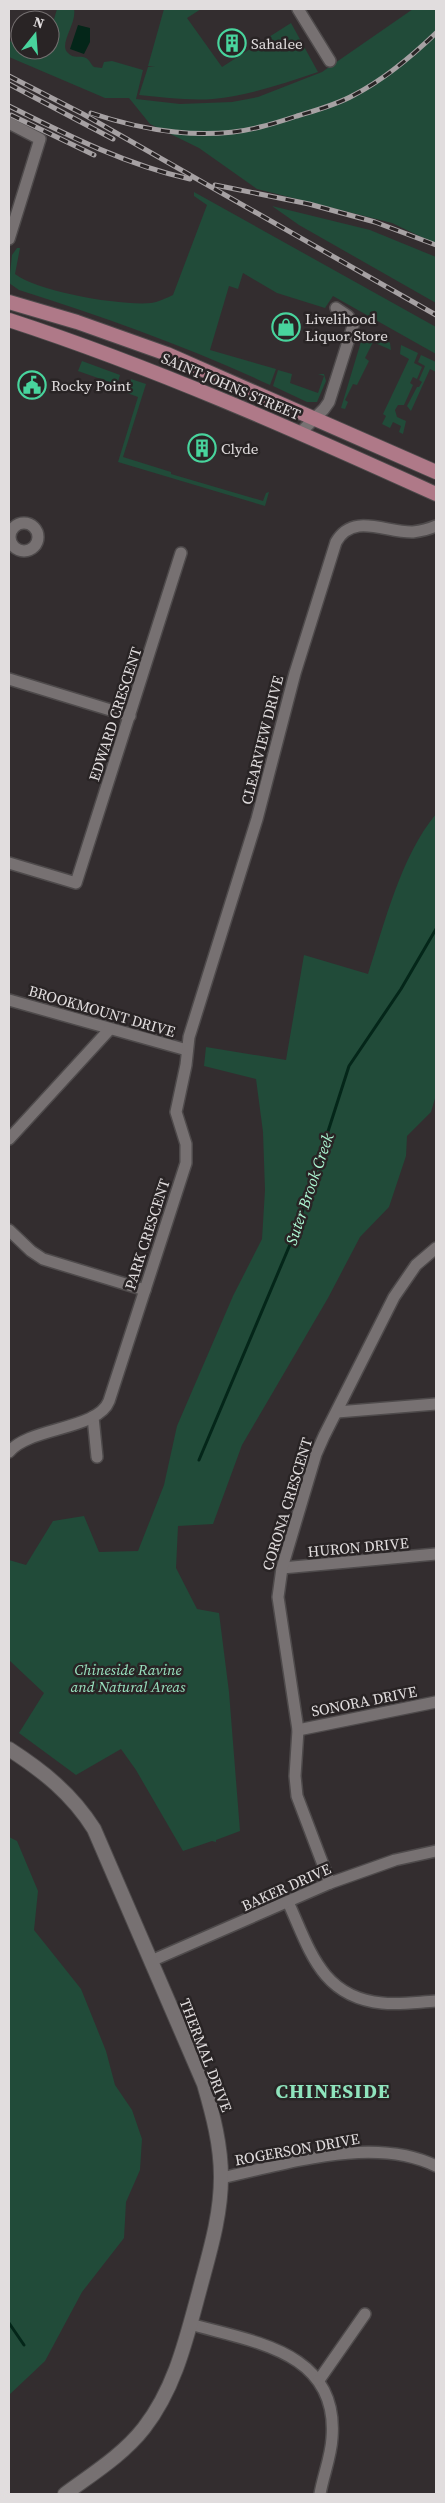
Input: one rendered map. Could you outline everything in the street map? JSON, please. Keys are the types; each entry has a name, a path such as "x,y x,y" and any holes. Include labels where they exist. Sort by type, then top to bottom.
{"main road":[{"name":"SAINT JOHNS STREET","path":"9,302 77,322 167,354 436,472"},
{"name":"SAINT JOHNS STREET","path":"9,320 131,362 301,432 436,494"}],"street":[{"path":"298,9 330,61"},
{"path":"9,123 40,140 9,239"},
{"path":"301,432 329,402 353,326 348,316 336,308"},
{"name":"CLEARVIEW DRIVE","path":"187,1050 191,1031 258,819 295,673 336,542 345,530 355,526 413,532 436,526"},
{"name":"EDWARD CRESCENT","path":"9,863 76,883 181,553"},
{"path":"9,679 130,716"},
{"name":"BROOKMOUNT DRIVE","path":"9,1000 109,1030 187,1050"},
{"path":"9,1138 109,1030"},
{"name":"PARK CRESCENT","path":"9,1452 16,1445 31,1438 100,1414 107,1406 186,1163 186,1144 176,1112 187,1050"},
{"path":"9,1230 31,1251 43,1259 145,1290"},
{"name":"CORONA CRESCENT","path":"330,1883 296,1796 295,1776 298,1730 279,1606 278,1588 282,1568 316,1454 394,1297 416,1265 436,1248"},
{"path":"337,1412 436,1404"},
{"path":"93,1417 97,1457"},
{"name":"HURON DRIVE","path":"282,1568 436,1554"},
{"name":"SONORA DRIVE","path":"298,1730 436,1702"},
{"name":"THERMAL DRIVE","path":"9,1749 52,1778 87,1818 100,1841 198,2070 213,2113 219,2142 221,2178 216,2227 182,2356 170,2384 144,2428 126,2447 65,2494"},
{"name":"BAKER DRIVE","path":"151,1961 330,1883 388,1862 436,1851"},
{"path":"288,1902 315,1963 324,1976 342,1990 359,1999 380,2003 436,2001"},
{"name":"ROGERSON DRIVE","path":"221,2178 356,2152 405,2155 436,2166"},
{"path":"319,2380 365,2314"},
{"path":"190,2324 282,2351 303,2364 319,2380 327,2400 332,2428 332,2440 320,2494"}],"green space":[{"path":"74,9 73,21 65,44 70,55 86,58 94,67 102,68 104,62 112,61 143,70 136,99 180,104 232,102 258,97 322,72 413,9 436,9 436,244 392,223 257,189 199,148 150,124 129,98 105,98 16,60 60,60 60,10 57,10"},
{"path":"164,9 201,9 187,18 222,67 291,23 318,72 240,95 213,99 194,100 139,95 148,67 155,67 148,66"},
{"path":"10,41 10,57 9,57"},
{"path":"194,192 436,327 436,354 333,296 325,308 277,293 243,273 238,289 229,286 210,350 276,369 270,385 177,345 19,290 9,283 12,255 17,248 20,248 15,274 26,281 42,287 101,300 121,302 151,303 173,295 207,205 194,196"},
{"path":"272,206 370,230 436,257 436,303 299,225"},
{"path":"363,335 384,339 390,343 391,350 373,342 365,358 369,361 357,385 353,384 345,400 348,402 345,409 341,408"},
{"path":"401,345 418,353 414,363 422,367 417,379 413,377 410,383 413,385 404,405 398,405 395,410 397,417 406,421 403,434 399,432 401,426 393,422 390,428 382,424 386,416 383,414 409,359 400,354"},
{"path":"421,355 436,362 436,372 430,369 411,411 407,406 417,387 422,382 419,380 425,366 418,362"},
{"path":"82,361 120,375 115,391 113,391 115,384 78,371"},
{"path":"278,370 292,374 290,383 318,393 324,376 318,374 324,374 326,381 317,402 307,402 273,386"},
{"path":"131,379 146,384 123,457 171,472 171,474 263,501 266,493 269,492 265,506 118,462 138,397 127,393"},
{"name":"Chineside Ravine and Natural Areas","path":"436,814 436,1095 431,1112 407,1136 406,1156 389,1207 360,1237 328,1298 242,1445 213,1524 178,1526 176,1568 197,1609 219,1613 229,1692 240,1831 216,1840 216,1842 212,1841 183,1851 136,1770 121,1749 76,1775 19,1733 44,1693 9,1660 9,1560 26,1565 53,1521 84,1516 99,1552 138,1551 164,1485 177,1426 233,1296 262,1239 265,1190 263,1132 256,1079 204,1066 206,1047 286,1060 304,955 368,974 395,890 413,849"},
{"path":"9,1837 17,1841 38,1891 34,1930 81,1989 106,2051 115,2085 132,2110 142,2139 140,2170 126,2202 124,2238 82,2292 45,2361 9,2395"}],"shaded area":[{"path":"78,25 90,28 90,42 84,54 70,49"}],"waterway":[{"name":"Suter Brook Creek","path":"199,1460 297,1228 349,1066 401,989 436,929"},
{"path":"9,2323 24,2345"}],"railway":[{"path":"91,113 132,125 175,132 218,133 260,127 326,107 354,95 397,67 436,33"},
{"path":"9,76 83,114 436,315"},
{"path":"9,84 113,139"},
{"path":"9,106 97,148 143,166 190,179"},
{"path":"11,115 94,155"},
{"path":"215,185 309,204 375,222 436,245"}],"place":[{"name":"Sahalee","path":"232,43"},
{"name":"Livelihood Liquor Store","path":"286,327"},
{"name":"Rocky Point","path":"32,385"},
{"name":"Clyde","path":"202,448"}],"district":[{"name":"CHINESIDE","path":"333,2091"}]}
